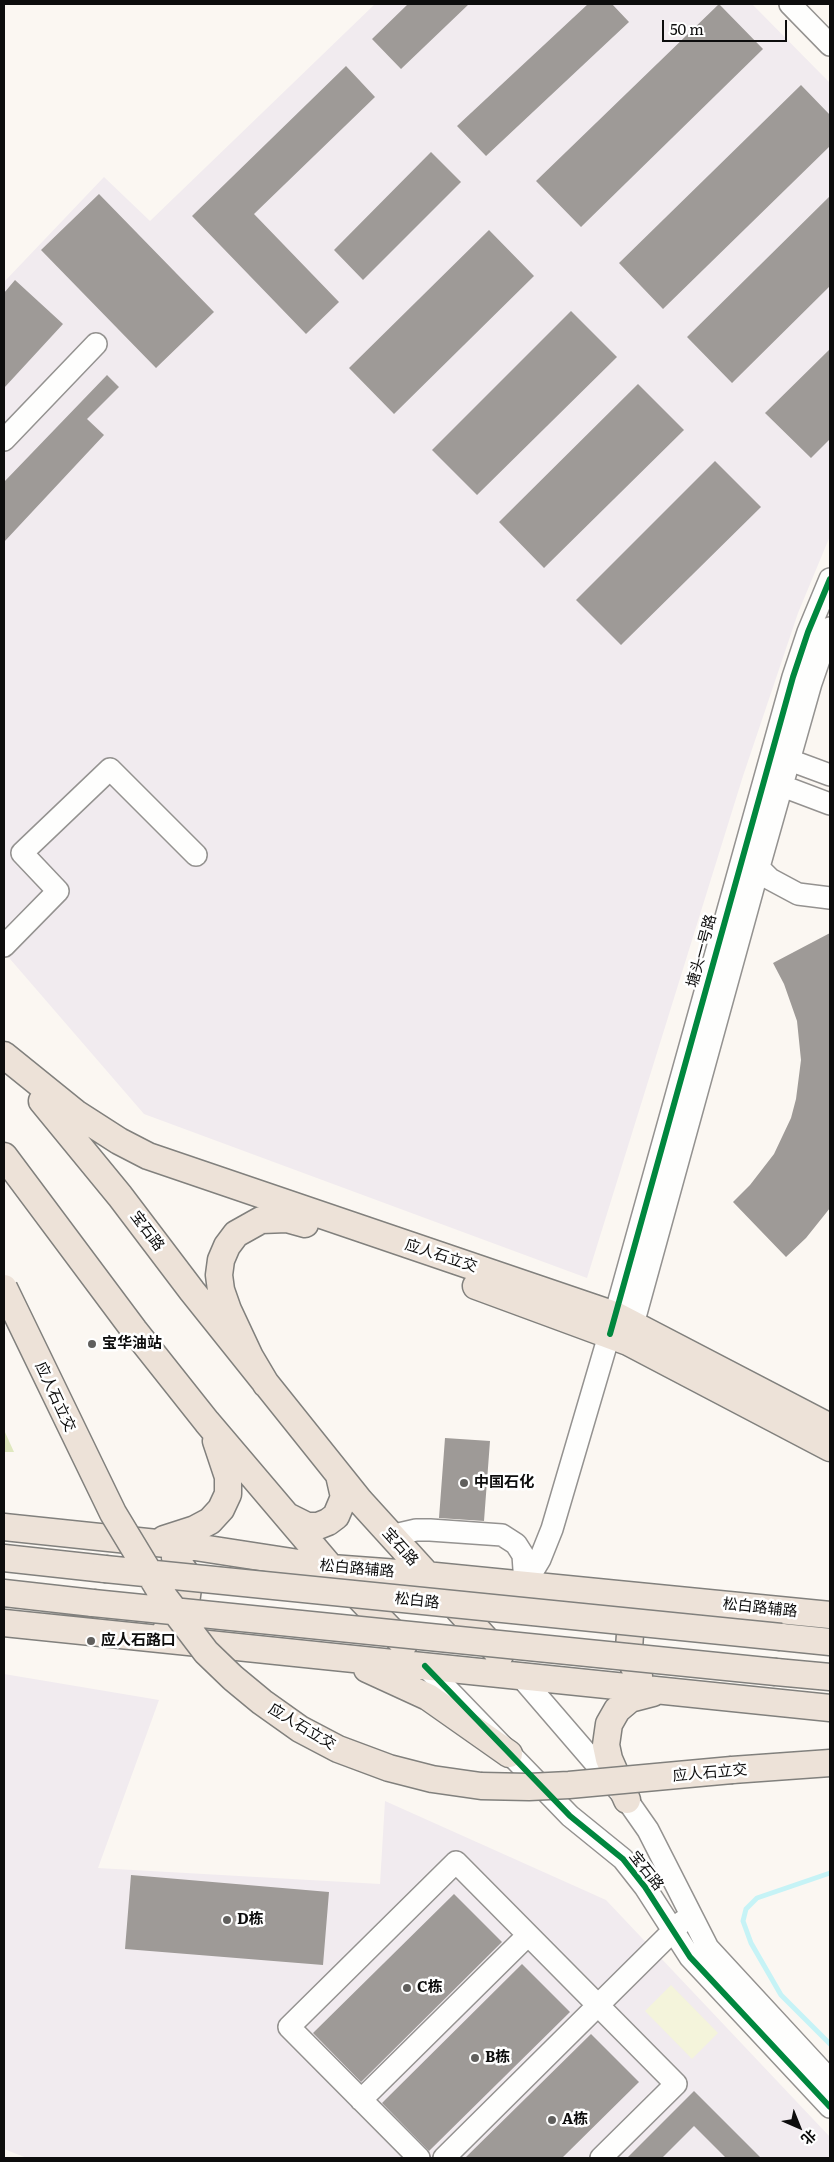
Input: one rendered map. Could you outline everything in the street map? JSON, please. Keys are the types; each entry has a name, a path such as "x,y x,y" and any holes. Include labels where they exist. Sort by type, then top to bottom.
{"main road":[{"name":"应人石立交","path":"4,1057 77,1114 119,1142 148,1156 622,1328 830,1427"},
{"name":"宝石路","path":"4,1057 96,1166 339,1475 390,1536 520,1677"},
{"name":"宝石路","path":"4,1156 134,1330 207,1422 331,1568 426,1666"},
{"path":"266,1384 232,1318 221,1290 219,1275 224,1253 236,1234 248,1225 268,1219 299,1222 622,1328 830,1448"},
{"name":"应人石立交","path":"4,1288 70,1429 113,1513 162,1594 206,1652 262,1702 300,1729 338,1749 389,1768 432,1779 481,1786 529,1787 569,1785 830,1763"},
{"path":"149,1542 195,1530 210,1521 221,1509 228,1494 228,1476 223,1457 207,1422"},
{"path":"287,1515 308,1526 318,1526 336,1516 343,1502 343,1486 339,1475"},
{"name":"松白路辅路","path":"4,1527 149,1542 331,1568 526,1584 830,1615"},
{"path":"134,1637 150,1635 168,1628 179,1617 186,1603 188,1588 185,1572 176,1559 164,1549 149,1542"},
{"name":"松白路","path":"4,1558 830,1642"},
{"path":"4,1593 830,1677"},
{"path":"666,1692 650,1686 639,1676 632,1663 629,1648 630,1634 637,1620 648,1610 676,1599"},
{"path":"4,1623 830,1708"},
{"path":"341,1658 388,1677 428,1697 509,1754"},
{"path":"627,1800 608,1759 606,1745 609,1724 617,1710 630,1699 642,1694 666,1692"}],"street":[{"path":"790,4 830,45"},
{"path":"4,440 96,344"},
{"name":"塘头一号路","path":"622,1328 773,783 808,632 830,579"},
{"name":"塘头一号路","path":"780,756 811,683 830,628"},
{"path":"780,756 830,775"},
{"path":"4,946 58,891 22,852 110,769 196,856"},
{"path":"773,783 830,804"},
{"name":"塘头一号路","path":"622,1328 758,868 773,783"},
{"path":"758,868 783,888 798,894 830,898"},
{"path":"526,1584 540,1559 552,1529 622,1328"},
{"path":"390,1536 416,1530 430,1530 502,1536 516,1544 523,1555 526,1584"},
{"name":"宝石路","path":"426,1666 570,1816 623,1859 645,1887 690,1957 830,2107"},
{"name":"宝石路","path":"520,1677 627,1800 648,1830 708,1948 830,2080"},
{"path":"419,2158 290,2027 456,1862 676,2084 601,2158"},
{"path":"444,2158 691,1913"},
{"path":"362,2100 528,1935"}],"shaded area":[{"path":"375,4 752,4 830,83 830,536 798,613 743,776 587,1278 144,1114 4,952 4,282 104,177 150,221"},
{"path":"4,1674 159,1700 98,1868 380,1884 385,1801 606,1900 830,2137 830,2158 27,2158 4,2149"}],"green space":[{"path":"4,1430 14,1452 4,1452"},
{"path":"671,1985 718,2033 692,2059 645,2011"}],"building":[{"path":"408,4 469,4 401,69 372,39"},
{"path":"588,4 612,4 629,22 486,156 457,126"},
{"path":"719,4 763,49 581,227 536,181"},
{"path":"346,66 375,97 254,214 339,302 306,334 192,216"},
{"path":"801,85 830,115 830,146 663,309 619,263"},
{"path":"431,152 461,182 363,280 334,250"},
{"path":"99,194 214,312 156,368 41,250"},
{"path":"830,196 830,286 732,383 687,337"},
{"path":"489,230 534,276 394,414 349,368"},
{"path":"15,280 63,324 4,388 4,293"},
{"path":"571,311 617,357 477,495 432,450"},
{"path":"830,349 830,439 811,458 765,413"},
{"path":"107,375 119,387 87,419 104,435 4,542 4,482"},
{"path":"638,384 684,430 544,568 499,522"},
{"path":"715,461 761,507 621,645 576,600"},
{"path":"830,933 830,1208 806,1238 786,1257 733,1202 750,1185 774,1154 791,1118 796,1099 801,1060 797,1021 784,984 773,963"},
{"name":"中国石化","path":"445,1438 490,1441 484,1521 439,1518"},
{"name":"D栋","path":"131,1875 329,1892 323,1965 125,1949"},
{"name":"C栋","path":"454,1894 502,1942 361,2082 313,2033"},
{"name":"B栋","path":"522,1964 570,2012 429,2151 382,2103"},
{"name":"A栋","path":"591,2034 639,2082 562,2158 465,2158"},
{"path":"694,2091 761,2158 726,2158 694,2126 662,2158 627,2158"}],"waterway":[{"path":"830,1873 757,1898 746,1909 743,1921 751,1943 781,1995 830,2044"}],"cycle path":[{"path":"610,1334 793,677 808,632 830,579"},
{"path":"425,1666 570,1816 623,1859 645,1887 690,1957 830,2107"}],"place":[{"name":"宝华油站","path":"92,1344"},
{"name":"中国石化","path":"464,1483"},
{"name":"应人石路口","path":"91,1641"},
{"name":"D栋","path":"227,1920"},
{"name":"C栋","path":"407,1988"},
{"name":"B栋","path":"475,2058"},
{"name":"A栋","path":"552,2120"}]}
